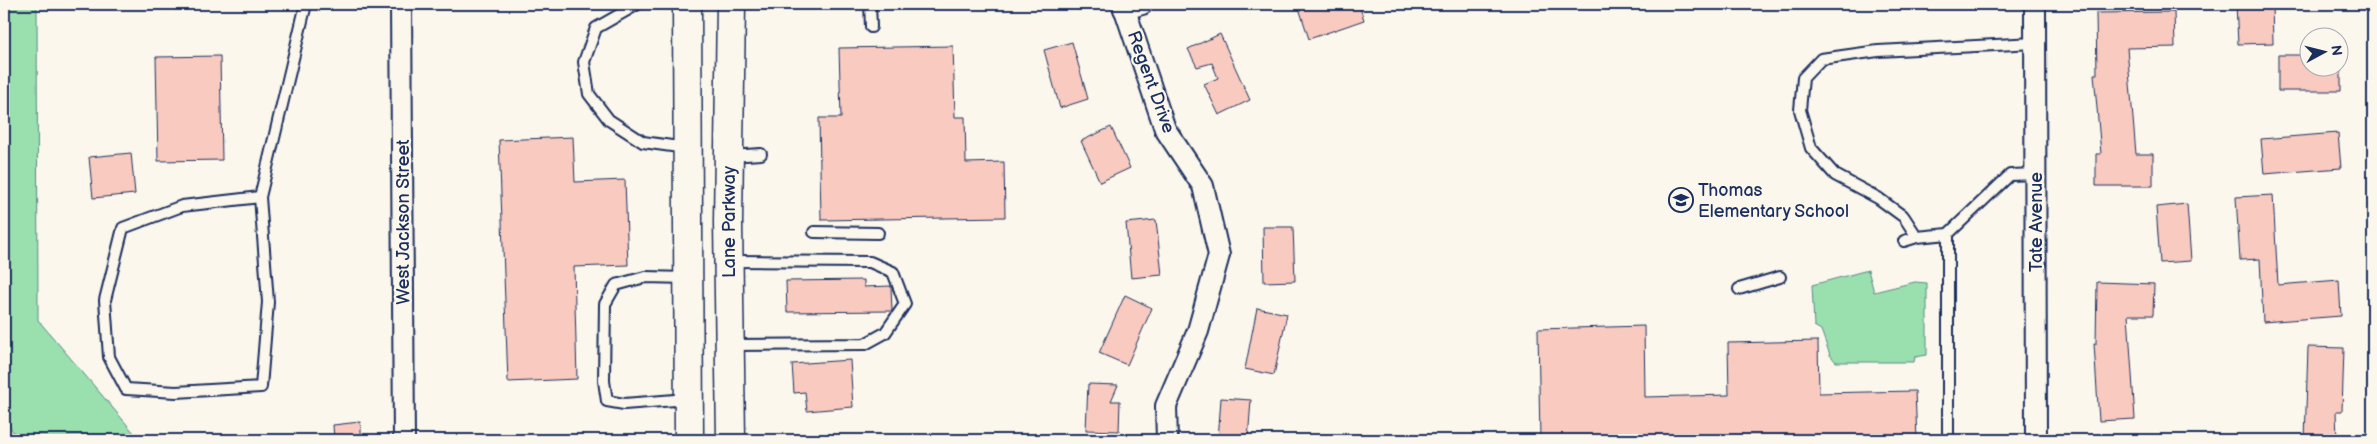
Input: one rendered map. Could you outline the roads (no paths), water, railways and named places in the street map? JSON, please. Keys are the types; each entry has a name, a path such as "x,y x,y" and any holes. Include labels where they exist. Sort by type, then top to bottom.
{"highway":[{"path":"687,4 689,440"},
{"name":"Lane Parkway","path":"731,4 728,261 731,440"}],"street":[{"name":"West Jackson Street","path":"401,4 404,440"},
{"name":"Tate Avenue","path":"2035,4 2036,440"},
{"name":"Regent Drive","path":"1130,5 1165,129 1203,186 1219,255 1198,331 1166,406 1167,440"}],"lane":[{"path":"260,197 182,206 123,228 105,300 109,357 126,389 176,392 261,387 268,302 260,197 306,4"},
{"path":"638,4 596,28 584,62 589,94 608,120 643,142 688,148"},
{"path":"870,4 871,27"},
{"path":"1917,237 1904,217 1878,198 1835,174 1811,148 1800,110 1803,78 1821,59 1878,51 2035,43"},
{"path":"729,156 761,154"},
{"path":"1904,241 1917,237 1948,234 2010,175 2036,174"},
{"path":"814,232 878,233"},
{"path":"1948,234 1948,440"},
{"path":"728,261 870,262 893,272 905,304 885,333 864,344 730,345"},
{"path":"689,278 645,277 616,285 605,304 604,381 607,400 624,404 689,398"},
{"path":"1739,289 1780,277"}],"place":[{"name":"Thomas Elementary School","path":"1681,200"}]}
